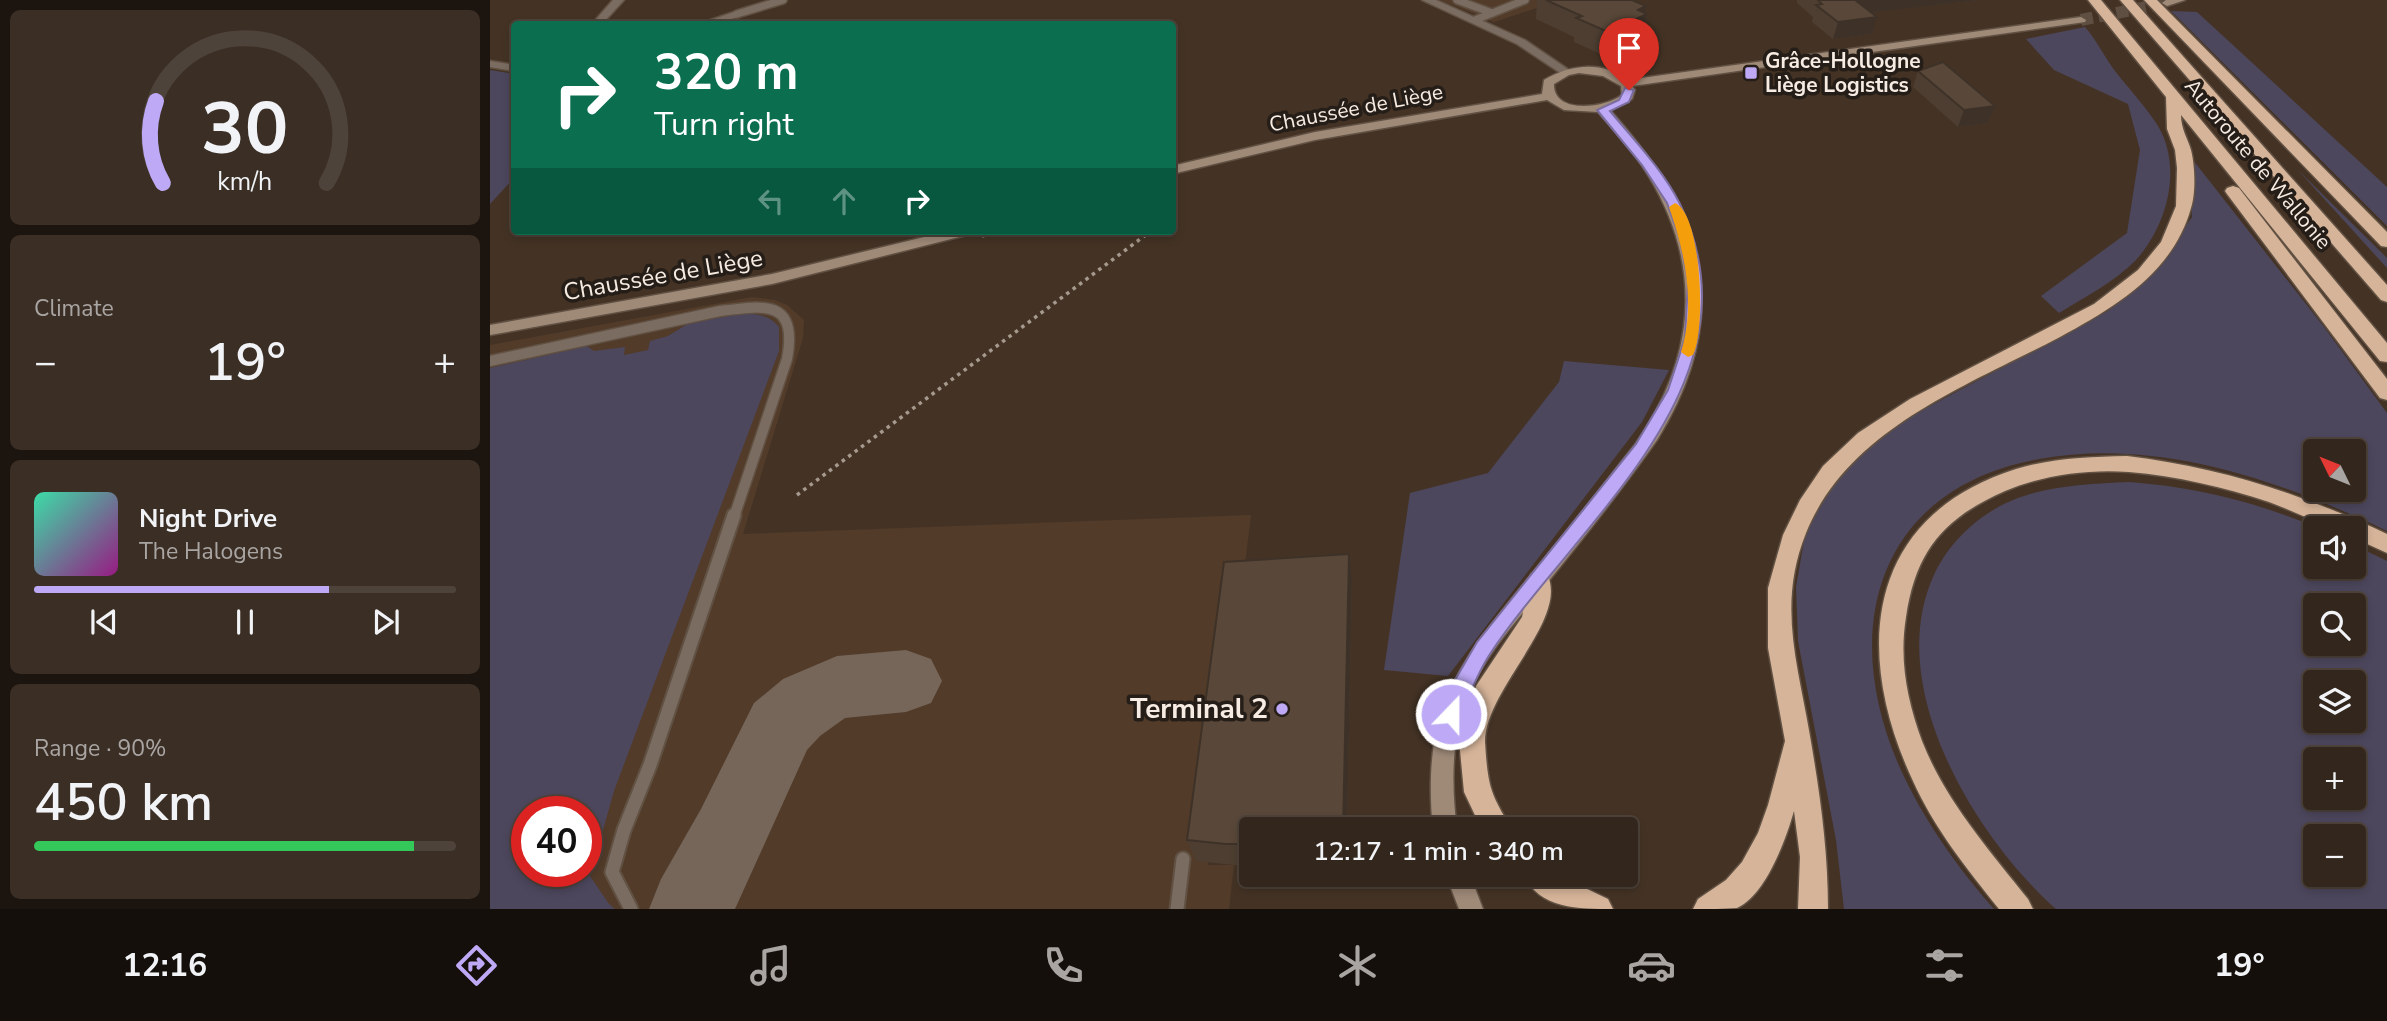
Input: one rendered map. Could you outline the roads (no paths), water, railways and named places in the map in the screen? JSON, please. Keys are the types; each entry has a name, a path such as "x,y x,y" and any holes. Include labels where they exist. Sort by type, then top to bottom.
{"highway":[{"name":"Autoroute de Wallonie","path":"2094,0 2387,356"},
{"name":"Autoroute de Wallonie","path":"2126,0 2387,296"},
{"path":"2150,0 2387,242"},
{"path":"1813,909 1814,857 1797,734 1780,648 1780,588 1794,535 1808,506 1832,472 1865,438 1917,404 2100,308 2144,274 2169,243 2185,206 2185,168 2183,150 2174,129 2173,97"},
{"path":"2221,156 2218,172 2387,393"},
{"path":"2018,909 1976,857 1930,787 1899,712 1890,652 1895,604 1903,572 1924,536 1946,511 1983,490 2032,472 2070,465 2117,464 2179,471 2242,484 2294,502 2387,544"},
{"path":"1490,817 1478,792 1472,740 1485,694 1534,619 1539,581"},
{"path":"1708,909 1739,888 1768,847 1783,802 1797,734"},
{"path":"1551,887 1598,909"}],"main road":[{"path":"2167,3 2180,0"},
{"path":"1625,84 2081,20"},
{"path":"1593,71 1617,78 1625,84 1629,90 1623,102 1603,110 1571,108 1549,96 1546,89 1548,82 1566,72 1593,71"},
{"name":"Chaussée de Liège","path":"1176,169 1327,133 1549,96"},
{"path":"1444,817 1440,785 1442,760 1445,735 1458,693 1484,648 1641,449 1676,390 1692,338 1695,281 1686,239 1673,203 1647,163 1603,110"},
{"name":"Chaussée de Liège","path":"490,330 740,285 846,262 951,235"},
{"path":"1463,887 1471,909"}],"street":[{"path":"600,21 619,0"},
{"path":"1427,0 1521,42 1566,72"},
{"path":"714,21 737,14"},
{"path":"490,64 511,68"}],"lane":[{"path":"737,14 783,0"},
{"path":"1457,0 1492,13"},
{"path":"1475,20 1525,0"},
{"path":"490,361 720,311 756,306 780,311 790,323 792,340 787,359 650,765 624,830 612,872 631,909"},
{"path":"1177,909 1183,859"}],"tunnel":[{"path":"2081,20 2167,3"}],"place":[{"name":"Grâce-Hollogne Liège Logistics","path":"1751,73"},
{"name":"Terminal 2","path":"1282,709"}]}
